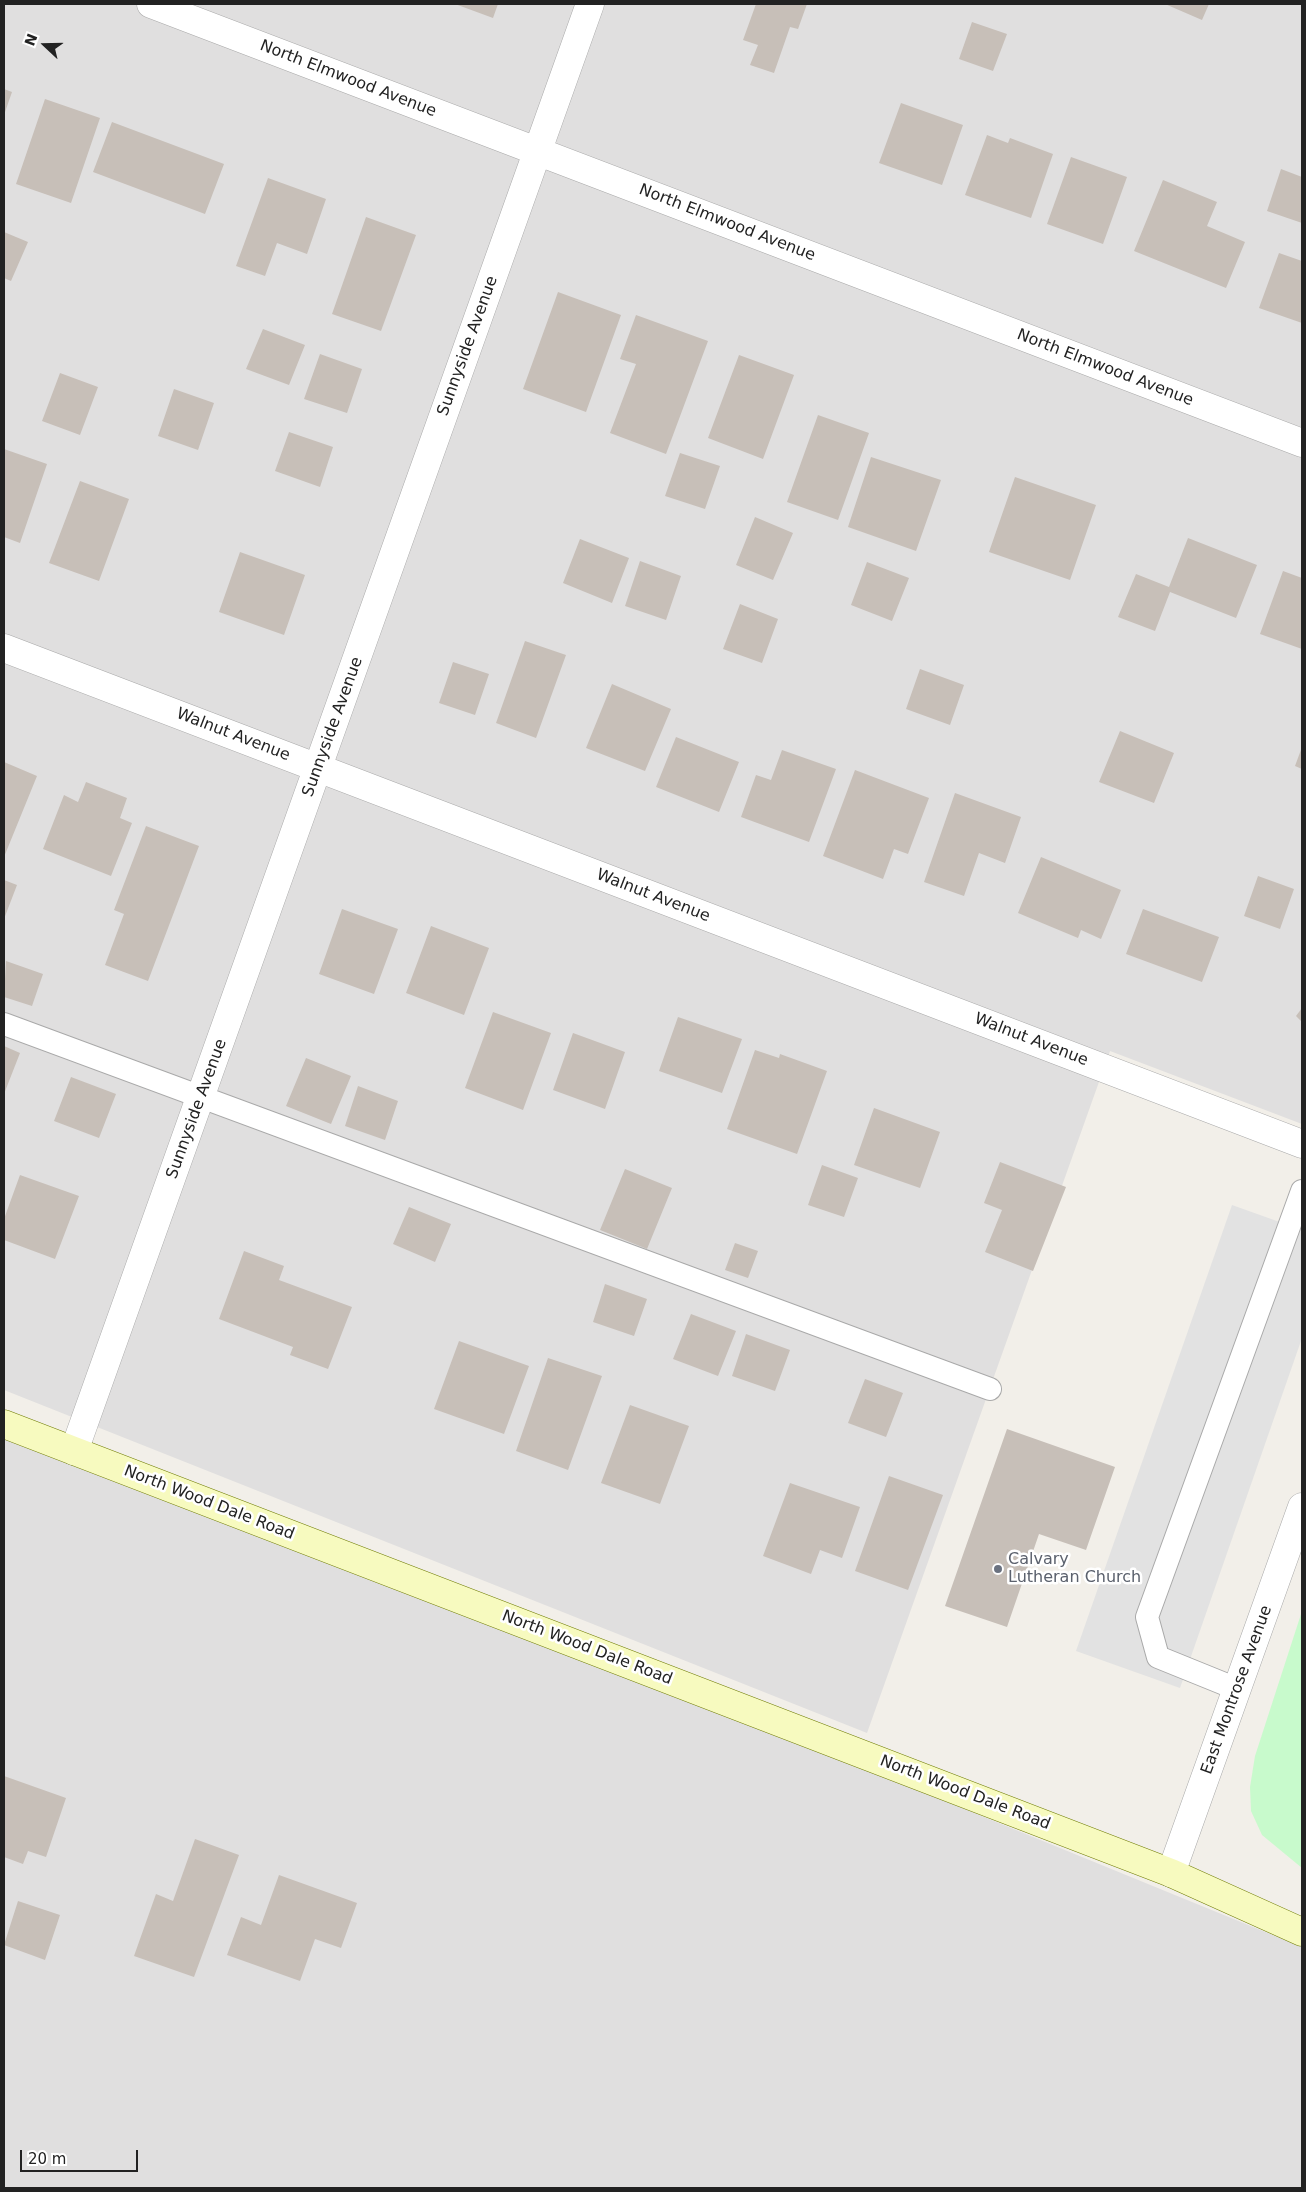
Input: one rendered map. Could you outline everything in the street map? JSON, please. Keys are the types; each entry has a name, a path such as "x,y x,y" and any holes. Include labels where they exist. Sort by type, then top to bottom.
{"main road":[{"name":"North Wood Dale Road","path":"4,1424 1171,1873 1302,1932"}],"street":[{"name":"North Elmwood Avenue","path":"151,4 1302,443"},
{"name":"Sunnyside Avenue","path":"74,1451 590,4"},
{"name":"Walnut Avenue","path":"4,648 1302,1144"},
{"name":"East Montrose Avenue","path":"1171,1873 1302,1508"}],"lane":[{"path":"4,1024 990,1389"},
{"path":"1237,1689 1158,1657 1147,1617 1302,1191"}],"shaded area":[{"path":"4,4 1302,4 1302,1124 1110,1051 867,1733 4,1390"},
{"path":"1232,1205 1302,1230 1302,1338 1180,1688 1076,1651"},
{"path":"4,1416 1302,1947 1302,2188 4,2188"}],"green space":[{"path":"1302,1611 1302,1868 1262,1835 1251,1811 1250,1787 1255,1756"}],"building":[{"path":"455,4 498,4 493,18"},
{"path":"756,4 807,4 798,29 790,27 774,73 750,65 758,45 743,40"},
{"path":"1165,4 1209,4 1202,20"},
{"path":"972,22 1007,34 993,71 959,59"},
{"path":"4,89 12,92 4,115"},
{"path":"45,99 100,118 71,203 16,184"},
{"path":"901,103 963,125 942,185 879,163"},
{"path":"112,122 224,164 205,214 93,172"},
{"path":"987,135 1008,143 1010,138 1053,154 1031,218 965,195"},
{"path":"1071,157 1127,177 1103,244 1047,224"},
{"path":"1281,169 1302,177 1302,223 1267,211"},
{"path":"268,178 326,199 307,254 277,243 265,276 236,266"},
{"path":"1163,180 1217,202 1207,226 1245,242 1226,288 1134,251"},
{"path":"366,217 416,235 381,331 332,314"},
{"path":"4,232 28,242 11,281 4,278"},
{"path":"1279,253 1302,261 1302,323 1259,308"},
{"path":"558,292 621,315 586,412 523,389"},
{"path":"636,315 708,341 666,454 610,433 636,364 620,359"},
{"path":"263,329 305,345 289,385 246,369"},
{"path":"320,354 362,369 347,413 304,399"},
{"path":"739,355 794,375 763,459 708,438"},
{"path":"60,373 98,387 80,435 42,421"},
{"path":"174,389 214,403 198,450 158,436"},
{"path":"818,415 869,433 838,520 787,502"},
{"path":"289,432 333,447 320,487 275,471"},
{"path":"4,449 47,464 20,543 4,537"},
{"path":"680,453 720,466 705,509 665,496"},
{"path":"871,457 941,480 916,551 848,527"},
{"path":"1015,477 1096,505 1070,580 989,552"},
{"path":"80,481 129,499 99,581 49,563"},
{"path":"755,517 793,533 773,580 736,565"},
{"path":"1188,538 1257,565 1236,618 1170,592 1155,631 1118,617 1136,574 1169,587"},
{"path":"580,539 629,558 612,603 563,583"},
{"path":"240,552 305,575 284,635 219,612"},
{"path":"640,561 681,576 666,620 625,606"},
{"path":"867,562 909,578 892,621 851,605"},
{"path":"1283,571 1302,578 1302,649 1260,634"},
{"path":"740,604 778,619 762,663 723,649"},
{"path":"525,641 566,655 536,738 496,723"},
{"path":"453,662 489,674 475,715 439,703"},
{"path":"920,669 964,685 950,725 906,709"},
{"path":"612,684 671,709 645,771 586,748"},
{"path":"1120,731 1174,753 1154,803 1099,782"},
{"path":"676,737 739,762 719,812 656,787"},
{"path":"1302,747 1302,769 1295,766"},
{"path":"782,750 836,769 809,842 741,817 756,775 771,780"},
{"path":"4,762 37,776 4,857"},
{"path":"855,770 929,798 908,854 894,849 883,879 823,856"},
{"path":"86,782 127,798 120,818 132,823 111,876 43,849 64,795 78,802"},
{"path":"955,793 1021,817 1005,863 979,853 964,896 924,882"},
{"path":"146,826 199,846 148,981 105,965 124,914 114,910"},
{"path":"1041,857 1121,890 1101,939 1081,930 1078,938 1018,913"},
{"path":"1258,876 1294,889 1280,929 1244,916"},
{"path":"4,880 17,885 4,919"},
{"path":"342,909 398,929 374,994 319,974"},
{"path":"1143,909 1219,937 1202,982 1126,954"},
{"path":"431,926 489,948 464,1015 406,993"},
{"path":"6,961 43,974 32,1006 4,997"},
{"path":"1302,1008 1302,1022 1296,1016"},
{"path":"493,1012 551,1033 523,1110 465,1088"},
{"path":"678,1017 742,1039 722,1093 659,1071"},
{"path":"573,1033 625,1052 605,1109 553,1090"},
{"path":"4,1046 20,1053 4,1094"},
{"path":"755,1050 779,1058 780,1054 827,1071 797,1154 727,1129"},
{"path":"306,1058 351,1076 331,1124 286,1106"},
{"path":"71,1077 116,1094 99,1138 54,1121"},
{"path":"358,1086 398,1101 385,1140 345,1126"},
{"path":"874,1108 940,1132 920,1188 854,1165"},
{"path":"1000,1162 1066,1187 1033,1271 985,1252 1002,1210 984,1203"},
{"path":"822,1165 858,1178 844,1217 808,1205"},
{"path":"625,1169 672,1188 647,1249 600,1230"},
{"path":"20,1175 79,1196 55,1259 4,1240 4,1219"},
{"path":"409,1207 451,1224 435,1262 393,1244"},
{"path":"735,1243 758,1251 748,1278 725,1270"},
{"path":"244,1251 284,1266 279,1280 352,1307 328,1369 290,1355 293,1347 219,1319"},
{"path":"605,1284 647,1299 634,1336 593,1322"},
{"path":"691,1314 736,1331 718,1376 673,1359"},
{"path":"746,1334 790,1350 775,1391 732,1376"},
{"path":"459,1341 529,1366 504,1434 434,1409"},
{"path":"548,1358 602,1376 568,1470 516,1451"},
{"path":"865,1379 903,1393 886,1437 848,1423"},
{"path":"630,1405 689,1426 660,1504 601,1483"},
{"path":"1007,1429 1115,1467 1086,1550 1039,1534 1007,1627 945,1606"},
{"path":"889,1476 943,1495 908,1590 855,1571"},
{"path":"790,1483 860,1507 842,1558 820,1550 811,1574 763,1556"},
{"path":"4,1776 66,1798 46,1857 28,1851 23,1864 4,1857"},
{"path":"195,1839 239,1855 194,1977 134,1956 156,1894 173,1901"},
{"path":"279,1875 357,1903 341,1948 315,1939 300,1981 227,1955 241,1917 261,1925"},
{"path":"18,1901 60,1915 45,1960 4,1945"}],"place":[{"name":"Calvary Lutheran Church","path":"998,1569"}]}
